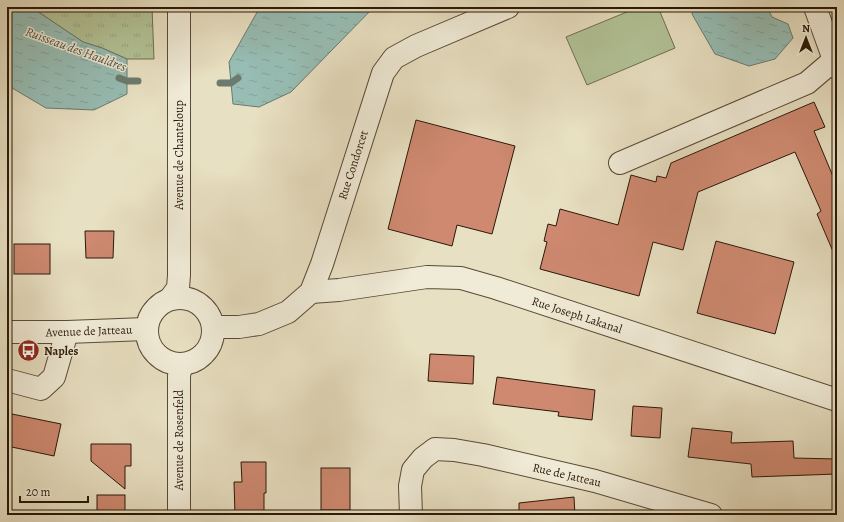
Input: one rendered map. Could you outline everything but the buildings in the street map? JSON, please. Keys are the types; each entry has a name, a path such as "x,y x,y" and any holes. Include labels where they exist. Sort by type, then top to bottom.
{"street":[{"name":"Avenue de Chanteloup","path":"170,299 178,288 179,282 179,7"},
{"name":"Rue Condorcet","path":"214,329 259,324 288,312 311,292 322,264 383,73 394,58 416,46 508,7"},
{"path":"620,163 807,83 836,64 816,7"},
{"name":"Rue Joseph Lakanal","path":"311,292 339,290 427,277 461,278 496,288 837,400"},
{"path":"183,298 194,301 204,308 211,318 214,329 212,342 205,354 194,362 181,365 170,364 160,358 152,350 147,340 146,329 150,316 158,306 170,299 183,298"},
{"name":"Avenue de Jatteau","path":"7,332 67,332 146,329"},
{"path":"7,380 41,389 54,377 67,332"},
{"name":"Avenue de Rosenfeld","path":"179,515 179,376 181,365"},
{"name":"Rue de Jatteau","path":"411,515 410,486 413,470 423,458 435,449 454,450 483,455 595,481 711,515"}],"green space":[{"path":"31,7 152,7 154,59 127,59 102,48 83,42"},
{"path":"639,7 658,7 675,48 587,85 566,37"}],"water":[{"path":"7,7 31,7 83,42 102,48 127,59 127,94 94,110 46,108 7,85"},
{"path":"260,7 374,7 291,92 259,107 233,104 229,62"},
{"path":"694,7 767,7 772,17 788,24 793,38 775,59 749,66 715,54 692,14"}],"waterway":[{"name":"Ruisseau des Hauldres","path":"119,78 127,81 138,81"},
{"name":"Ruisseau des Hauldres","path":"220,83 231,83 238,78"}],"place":[{"name":"Naples","path":"29,351"}]}
